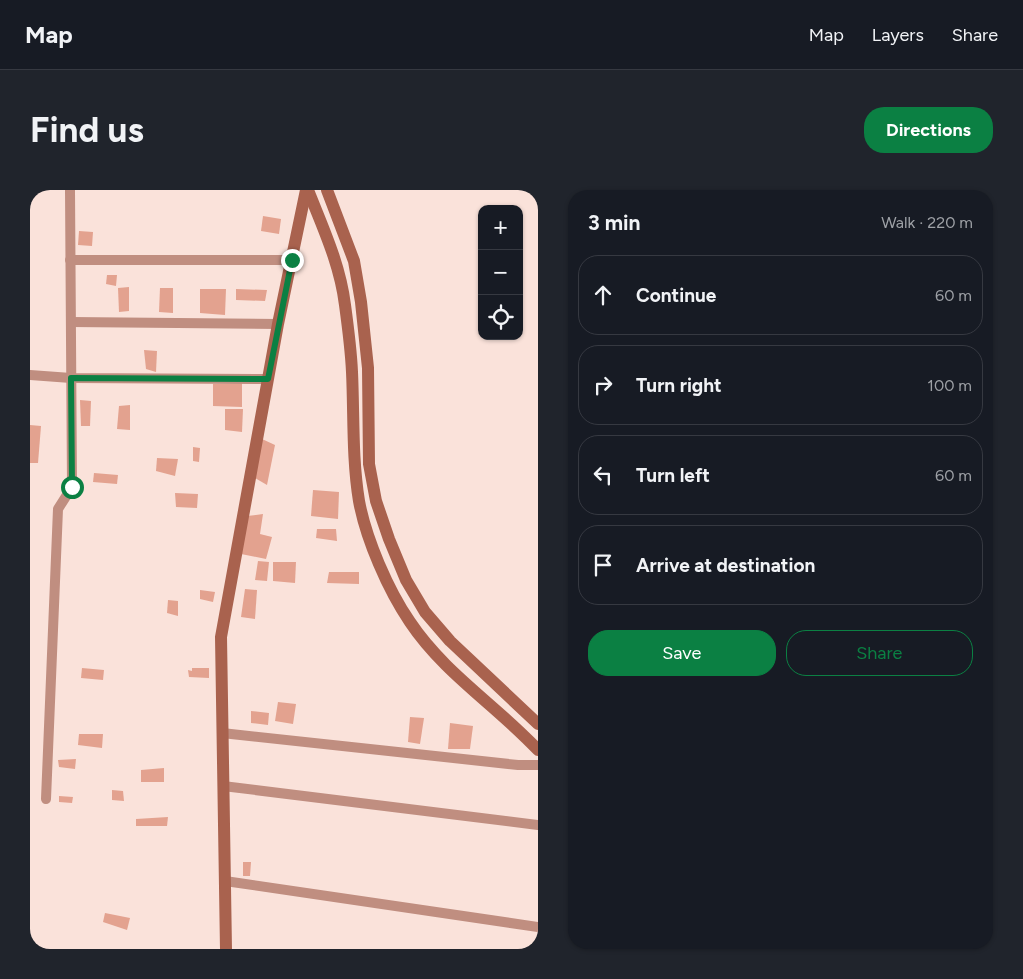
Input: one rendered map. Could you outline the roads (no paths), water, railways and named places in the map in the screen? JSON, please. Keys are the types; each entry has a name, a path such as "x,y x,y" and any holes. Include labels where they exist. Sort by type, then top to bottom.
{"street":[{"path":"46,800 58,509 72,487 70,190"},
{"path":"226,949 221,637 278,324 307,190"},
{"path":"307,190 337,264 345,303 352,370 355,466 360,502 373,547 388,584 410,622 438,657 538,750"},
{"path":"327,190 354,261 361,302 368,368 370,464 376,501 406,580 425,612 450,641 538,724"},
{"path":"70,260 292,260"},
{"path":"71,322 278,324"},
{"path":"30,375 71,378 268,379"},
{"path":"222,733 518,766 538,765"},
{"path":"223,786 538,825"},
{"path":"225,881 538,927"}]}
